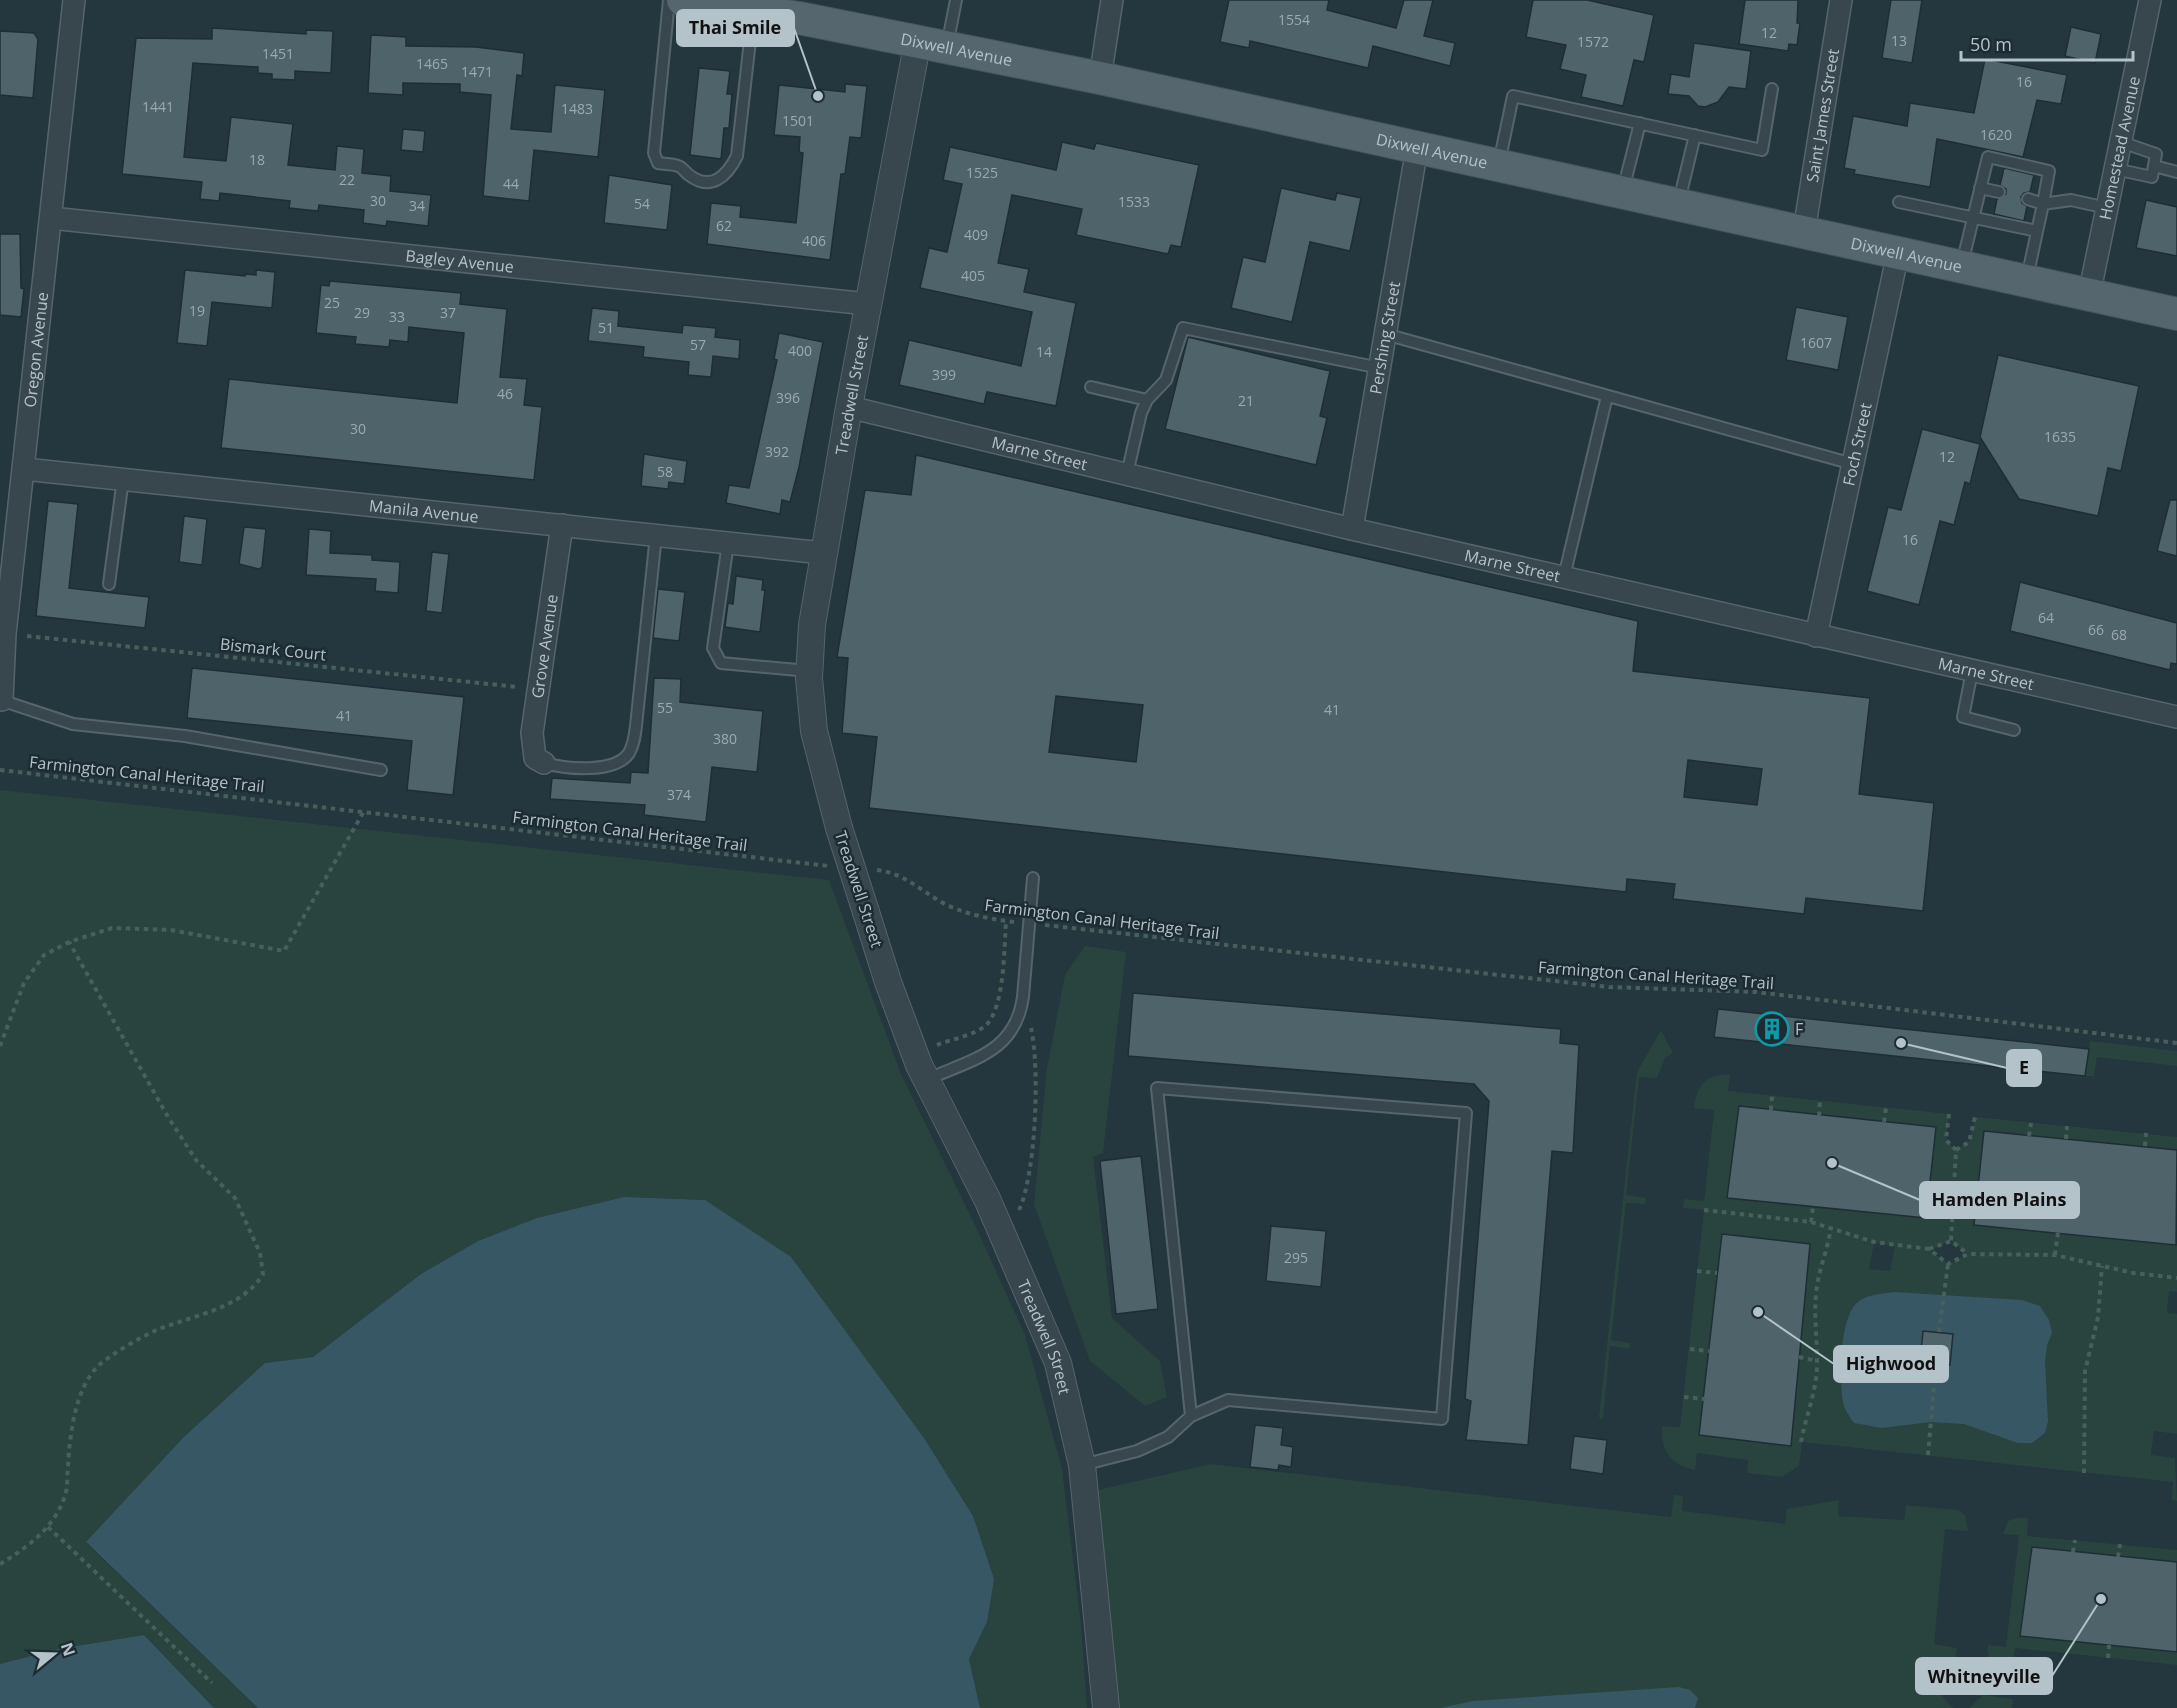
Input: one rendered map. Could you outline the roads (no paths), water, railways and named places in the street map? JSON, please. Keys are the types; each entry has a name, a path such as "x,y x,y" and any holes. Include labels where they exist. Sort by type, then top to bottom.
{"main road":[{"name":"Dixwell Avenue","path":"683,0 754,11 800,9 932,44 1100,78 2177,314"}],"street":[{"name":"Oregon Avenue","path":"1,700 5,634 74,0"},
{"path":"1100,78 1113,0"},
{"name":"Saint James Street","path":"1804,231 1840,0"},
{"name":"Homestead Avenue","path":"2089,295 2150,0"},
{"name":"Treadwell Street","path":"932,44 868,304 823,553 812,625 809,671 814,731 839,828 903,1026 936,1076 988,1201 1027,1285 1058,1363 1082,1465 1106,1708"},
{"name":"Pershing Street","path":"1352,529 1417,148"},
{"name":"Bagley Avenue","path":"51,218 868,304"},
{"name":"Foch Street","path":"1816,636 1898,253"},
{"name":"Marne Street","path":"849,406 1352,529 2177,717"},
{"name":"Manila Avenue","path":"24,469 823,553"},
{"name":"Grove Avenue","path":"544,763 535,758 532,733 562,525"}],"lane":[{"path":"669,0 654,153 658,164 679,166 699,181 712,182 722,179 730,171 737,156 754,11"},
{"path":"932,44 956,0"},
{"path":"1498,166 1513,96 1762,150 1772,89"},
{"path":"1623,192 1640,123"},
{"path":"1678,204 1695,135"},
{"path":"2115,169 2152,177 2156,154 2121,142"},
{"path":"1961,267 1988,157 2049,171 2026,281"},
{"path":"2154,166 2177,172"},
{"path":"1980,188 1999,192"},
{"path":"2028,199 2043,204 2071,200 2107,208"},
{"path":"1899,202 2037,231"},
{"path":"1127,474 1140,413 1147,400 1166,380 1183,328 1380,368"},
{"path":"1385,334 1853,464"},
{"path":"1091,387 1147,400"},
{"path":"1564,577 1607,396"},
{"path":"109,584 123,479"},
{"path":"544,763 560,768 581,769 608,765 628,754 634,742 656,535"},
{"path":"728,543 713,648 721,663 809,671"},
{"path":"1972,671 1963,717 2014,730"},
{"path":"1,700 73,724 185,736 381,770"},
{"path":"936,1076 1002,1044 1014,1030 1020,1016 1023,997 1033,878"},
{"path":"1082,1465 1137,1451 1168,1437 1191,1416 1228,1400 1442,1419 1466,1113 1158,1088 1191,1416"}],"water":[{"path":"624,1197 705,1200 791,1257 924,1438 973,1516 994,1579 987,1622 969,1659 980,1708 258,1708 86,1542 184,1437 265,1363 313,1357 421,1274 478,1241 537,1218"},
{"path":"1894,1292 2022,1300 2040,1306 2049,1320 2052,1333 2047,1345 2045,1362 2048,1421 2045,1433 2032,1443 2018,1443 1964,1424 1930,1422 1882,1428 1854,1423 1843,1402 1842,1392 1842,1349 1847,1321 1852,1310 1862,1299"},
{"path":"144,1635 214,1708 0,1708 0,1664 58,1649"},
{"path":"1679,1687 1690,1690 1698,1698 1695,1708 1440,1708 1473,1701"}],"place":[{"name":"Thai Smile","path":"818,96"},
{"name":"F","path":"1772,1029"},
{"name":"E","path":"1901,1043"},
{"name":"Hamden Plains","path":"1832,1163"},
{"name":"Highwood","path":"1758,1312"},
{"name":"Whitneyville","path":"2101,1599"}]}
